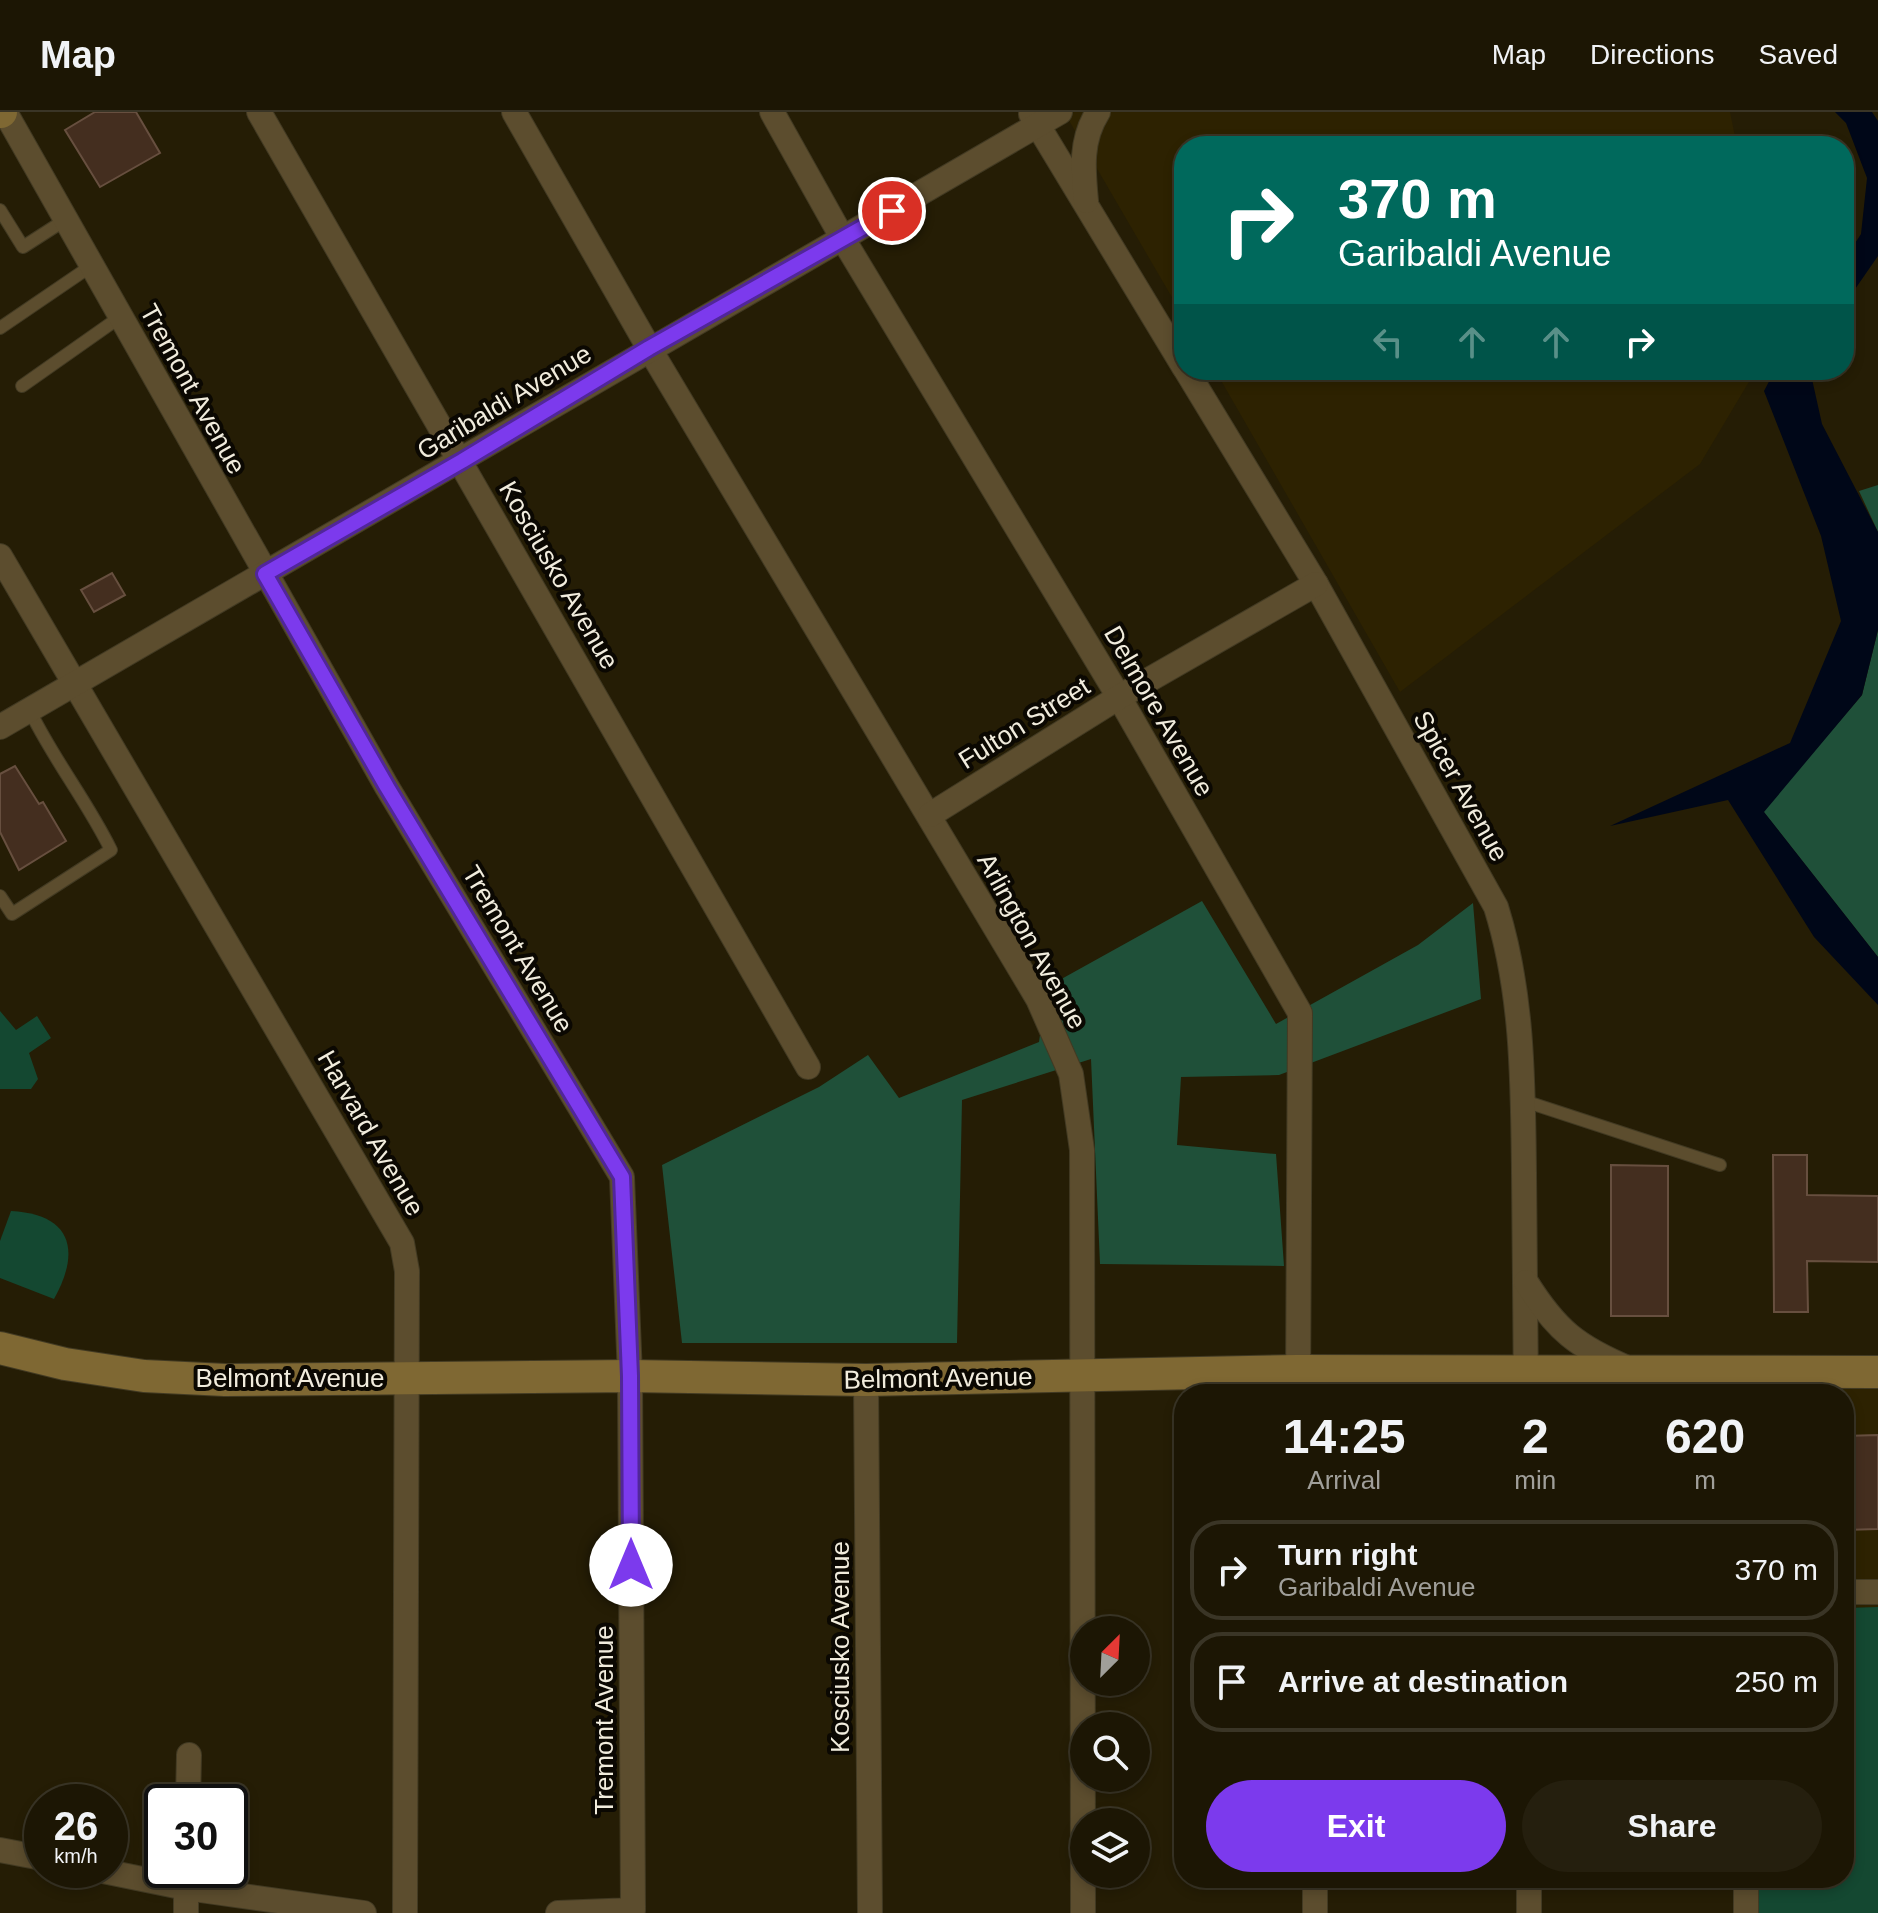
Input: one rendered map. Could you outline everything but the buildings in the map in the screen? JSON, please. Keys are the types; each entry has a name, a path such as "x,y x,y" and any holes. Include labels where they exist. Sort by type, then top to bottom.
{"street":[{"name":"Tremont Avenue","path":"2,112 387,787 622,1177 630,1376 633,1910 558,1913"},
{"name":"Kosciusko Avenue","path":"259,112 808,1067"},
{"name":"Arlington Avenue","path":"514,112 649,348 1038,999 1071,1074 1082,1150 1083,1913"},
{"name":"Delmore Avenue","path":"772,112 843,239 1119,697 1300,1013 1298,1382"},
{"name":"Garibaldi Avenue","path":"0,727 462,461 649,348 843,239 1034,119 1060,112"},
{"path":"1087,207 1083,164 1086,138 1098,112"},
{"name":"Spicer Avenue","path":"1034,119 1174,350"},
{"name":"Spicer Avenue","path":"1192,380 1316,584 1496,907 1508,945 1518,1001 1524,1101 1526,1383"},
{"name":"Harvard Avenue","path":"0,556 402,1243 407,1271 405,1913"},
{"name":"Fulton Street","path":"930,815 1119,697 1316,584"},
{"path":"1525,1280 1556,1326 1571,1339 1639,1373"},
{"name":"Belmont Avenue","path":"0,1348 65,1364 144,1376 225,1380 630,1376 866,1380 1082,1377 1526,1383 1639,1373 1750,1383 1878,1372"},
{"name":"Kosciusko Avenue","path":"866,1380 870,1913"},
{"path":"1854,1592 1878,1592"},
{"path":"188,1784 189,1755"},
{"path":"0,1850 24,1855"},
{"path":"186,1888 186,1913"},
{"path":"233,1888 364,1913"},
{"path":"1315,1888 1315,1913"},
{"path":"1529,1888 1529,1913"},
{"path":"1746,1888 1746,1913"}],"lane":[{"path":"0,210 23,247 65,220"},
{"path":"0,328 91,266"},
{"path":"22,386 120,317"},
{"path":"0,896 12,914 111,850 29,709"},
{"path":"1524,1101 1720,1165"}],"shaded area":[{"path":"1064,112 1730,112 1735,136 1174,136 1174,301"},
{"path":"1221,380 1750,380 1700,464 1400,692"},
{"path":"1878,1382 1878,1607 1854,1608 1854,1384 1528,1384"}],"green space":[{"path":"1878,485 1878,532 1859,491"},
{"path":"1878,630 1878,957 1763,811 1862,695"},
{"path":"1202,901 1276,1024 1418,945 1473,903 1481,999 1279,1075 1181,1077 1177,1145 1276,1154 1284,1266 1100,1264 1091,1059 962,1100 957,1343 682,1343 662,1165 819,1087 868,1055 899,1098 1039,1042 1047,987"},
{"path":"0,1011 16,1030 37,1016 51,1038 29,1053 38,1079 31,1089 0,1089"},
{"path":"11,1211 47,1219 65,1237 67,1265 54,1299 0,1278 0,1241"},
{"path":"1878,1607 1878,1913 1756,1913 1755,1888 1854,1888 1854,1608"}],"water":[{"path":"1835,112 1872,112 1878,121 1878,256 1854,291 1854,245 1861,234 1867,178 1854,136 1851,136 1846,123"},
{"path":"1770,380 1812,380 1822,424 1878,532 1878,630 1862,695 1764,812 1878,957 1878,1005 1814,937 1728,800 1610,826 1790,743 1841,621 1821,536 1764,391"}],"route":[{"path":"631,1565 630,1376 622,1177 387,787 265,574 462,461 649,348 892,211"}]}
